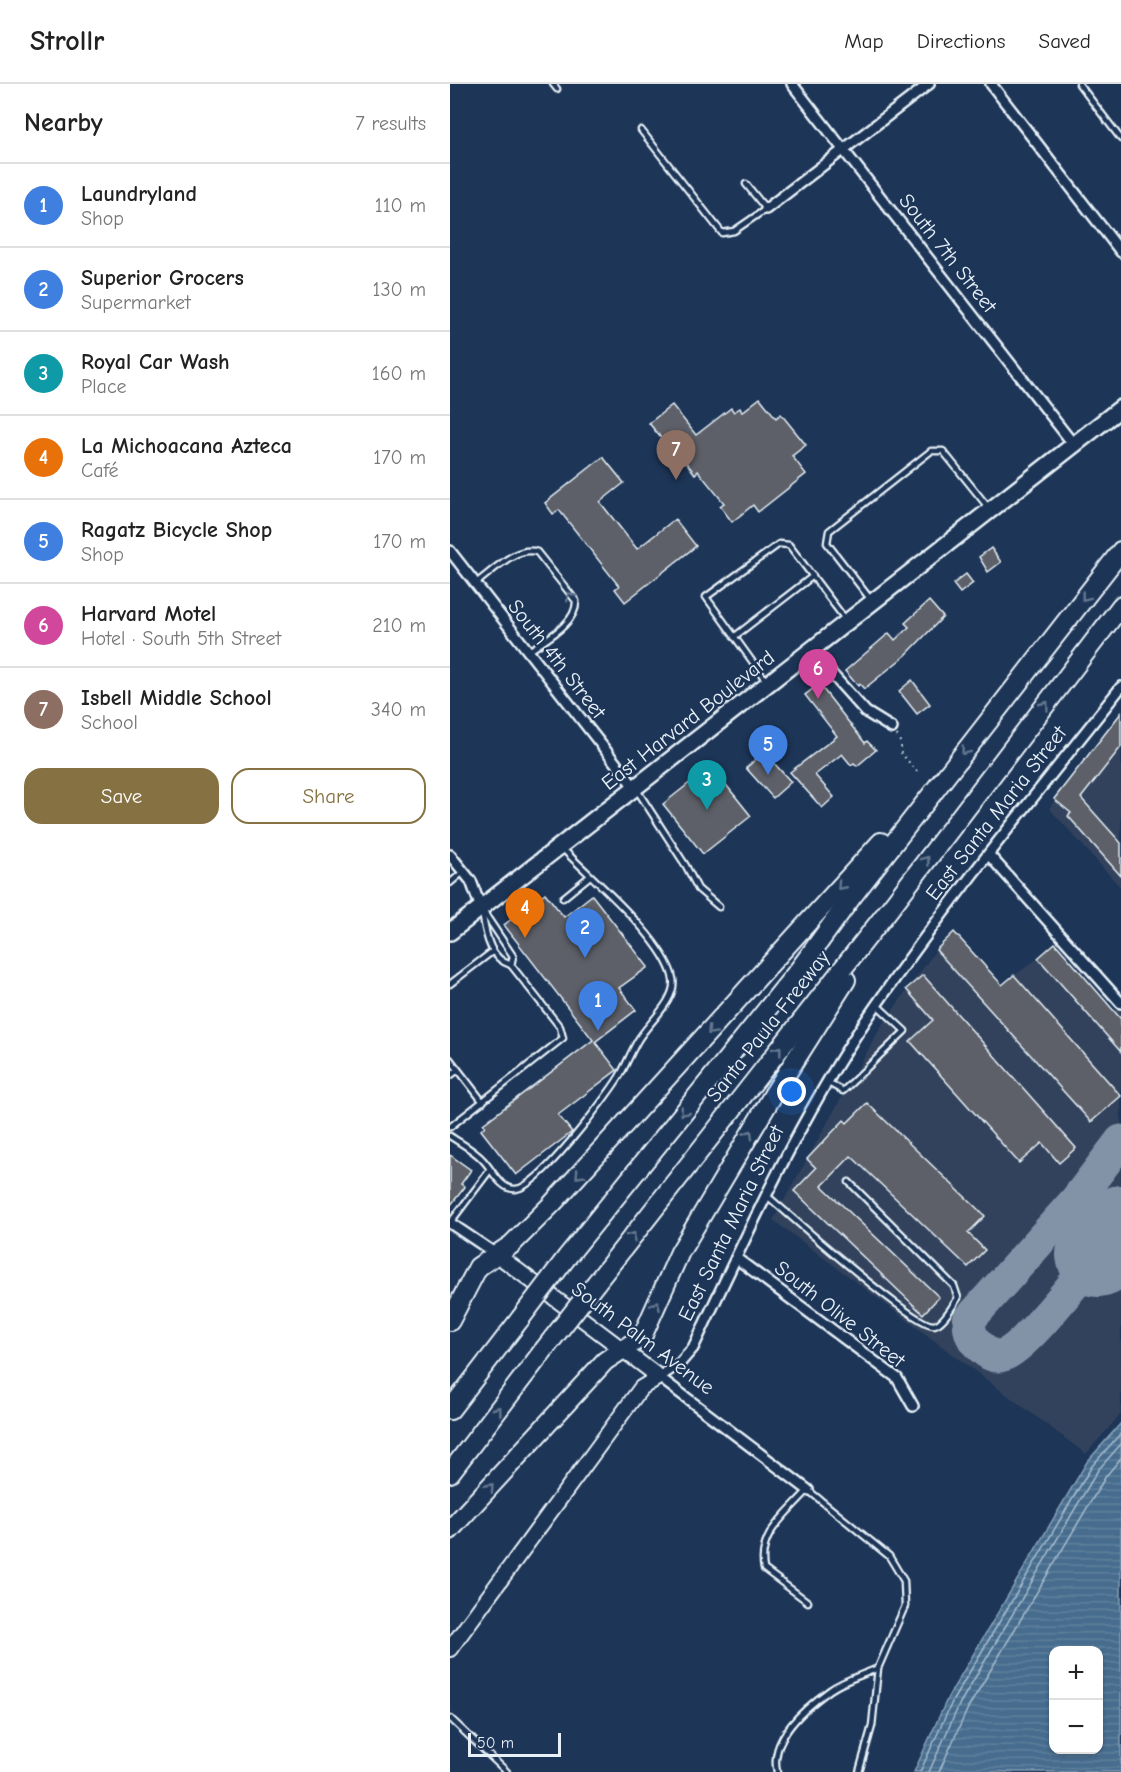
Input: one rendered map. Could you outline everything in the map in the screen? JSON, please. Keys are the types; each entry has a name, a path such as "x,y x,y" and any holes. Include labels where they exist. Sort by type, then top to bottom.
{"highway":[{"name":"Santa Paula Freeway","path":"450,1410 567,1257 798,971 914,817 1121,551"},
{"name":"Santa Paula Freeway","path":"450,1473 596,1282 891,907 1121,606"},
{"path":"450,1322 478,1267 512,1245 552,1204 880,843 914,817"},
{"path":"450,1530 605,1361 642,1337 680,1252 773,1095 891,907"}],"main road":[{"name":"East Harvard Boulevard","path":"450,932 1121,408"}],"street":[{"name":"South 7th Street","path":"792,84 1074,445"},
{"path":"766,209 929,84"},
{"path":"991,84 1121,252"},
{"name":"South 4th Street","path":"450,551 635,788"},
{"path":"811,651 866,712 892,728"},
{"name":"East Santa Maria Street","path":"450,1649 641,1388 680,1363 693,1348 766,1196 827,1082 876,1004 1121,687"},
{"path":"450,855 471,881 481,908"},
{"path":"989,855 1121,1003"},
{"name":"South Palm Avenue","path":"450,1223 496,1254 808,1490"},
{"name":"South Olive Street","path":"736,1258 897,1378 913,1406"}],"lane":[{"path":"1079,84 1121,139"},
{"path":"641,130 722,233 734,231 766,209 746,183"},
{"path":"874,603 827,543 829,531 931,451 943,451 991,511"},
{"path":"769,684 706,597 779,544 789,545 847,623"},
{"path":"475,584 516,554 529,550 537,552 576,601 576,608 569,620 528,652"},
{"path":"734,637 813,576"},
{"path":"635,788 686,866 698,889 719,907"},
{"path":"450,1136 484,1160 489,1170 508,1187 517,1189 553,1161 599,1106 620,1075 638,1040 673,990 672,975 646,932 560,846"},
{"path":"450,883 463,873"},
{"path":"563,898 590,876"},
{"path":"450,1128 563,1038 560,1027 511,965 502,963 488,945 481,908"},
{"path":"481,908 513,956 511,965"},
{"path":"450,984 493,951"},
{"path":"827,1082 843,1091 905,1031 876,1004"},
{"path":"450,1059 483,1102"},
{"path":"450,1076 458,1070"},
{"path":"450,1223 489,1170"},
{"path":"766,1196 872,1285 920,1320 931,1325 937,1324 958,1298 957,1291 849,1182"},
{"path":"808,1602 764,1569 761,1554 767,1536 808,1490 889,1557 904,1581 905,1606 878,1668 872,1726 859,1772"},
{"path":"777,1772 774,1756 778,1744 796,1721 832,1689 878,1668"},
{"path":"450,1718 507,1772"}],"path":[{"path":"892,728 901,744 901,753 919,774"}],"shaded area":[{"path":"1121,714 1121,888 1049,808"},
{"path":"955,934 1002,985 1038,958 1114,1011 1121,1005 1121,1414 1086,1454 773,1220 882,1025 936,950"}],"water":[{"path":"1121,1423 1121,1772 914,1772 948,1697 1087,1462"}],"building":[{"path":"760,398 776,418 781,414 806,445 792,456 806,474 758,512 753,505 732,522 720,506 724,503 698,471 695,474 673,445 669,448 649,423 672,405 696,435 731,408 734,412 740,408 742,412"},
{"path":"603,457 624,483 600,502 637,549 675,519 696,546 625,602 615,589 619,586 559,510 553,514 545,503"},
{"path":"991,548 1001,562 988,572 979,557"},
{"path":"966,574 973,583 960,593 953,584"},
{"path":"929,601 943,617 906,655 864,689 860,684 858,686 845,671 889,633 895,640 909,627 905,623"},
{"path":"912,680 930,704 917,714 899,691"},
{"path":"819,684 865,743 867,741 876,750 857,766 854,763 851,765 842,754 815,775 834,797 822,808 790,772 837,736 805,695"},
{"path":"1121,713 1121,747 1081,798 1121,843 1121,876 1068,816 1071,813 1054,799"},
{"path":"764,752 791,782 773,798 746,768"},
{"path":"711,766 751,816 703,854 663,804"},
{"path":"545,893 564,917 592,895 648,967 619,988 636,1010 595,1042 617,1070 558,1115 572,1132 516,1175 481,1130 485,1126 483,1124 593,1040 504,925"},
{"path":"954,932 1002,985 1014,975 1121,1096 1091,1122 936,950"},
{"path":"1055,943 1121,1019 1121,1052 1038,958"},
{"path":"923,975 1076,1148 1059,1163 1042,1143 1019,1163 910,1041 933,1020 906,989"},
{"path":"867,1103 985,1216 968,1233 985,1250 968,1267 851,1156 822,1186 939,1297 923,1314 794,1191 816,1168 807,1159 844,1120 847,1123"},
{"path":"450,1155 471,1170 461,1184 465,1187 450,1206"}],"taxiway":[{"path":"1098,1255 1038,1326 1013,1350 1000,1356 994,1356 973,1339 969,1320 1077,1199 1121,1141"}],"runway":[{"path":"1098,1255 1121,1227"}],"place":[{"name":"Isbell Middle School","path":"676,480"},
{"name":"Harvard Motel","path":"818,699"},
{"name":"Ragatz Bicycle Shop","path":"768,775"},
{"name":"Royal Car Wash","path":"707,810"},
{"name":"La Michoacana Azteca","path":"525,938"},
{"name":"Superior Grocers","path":"585,958"},
{"name":"Laundryland","path":"598,1031"}]}
